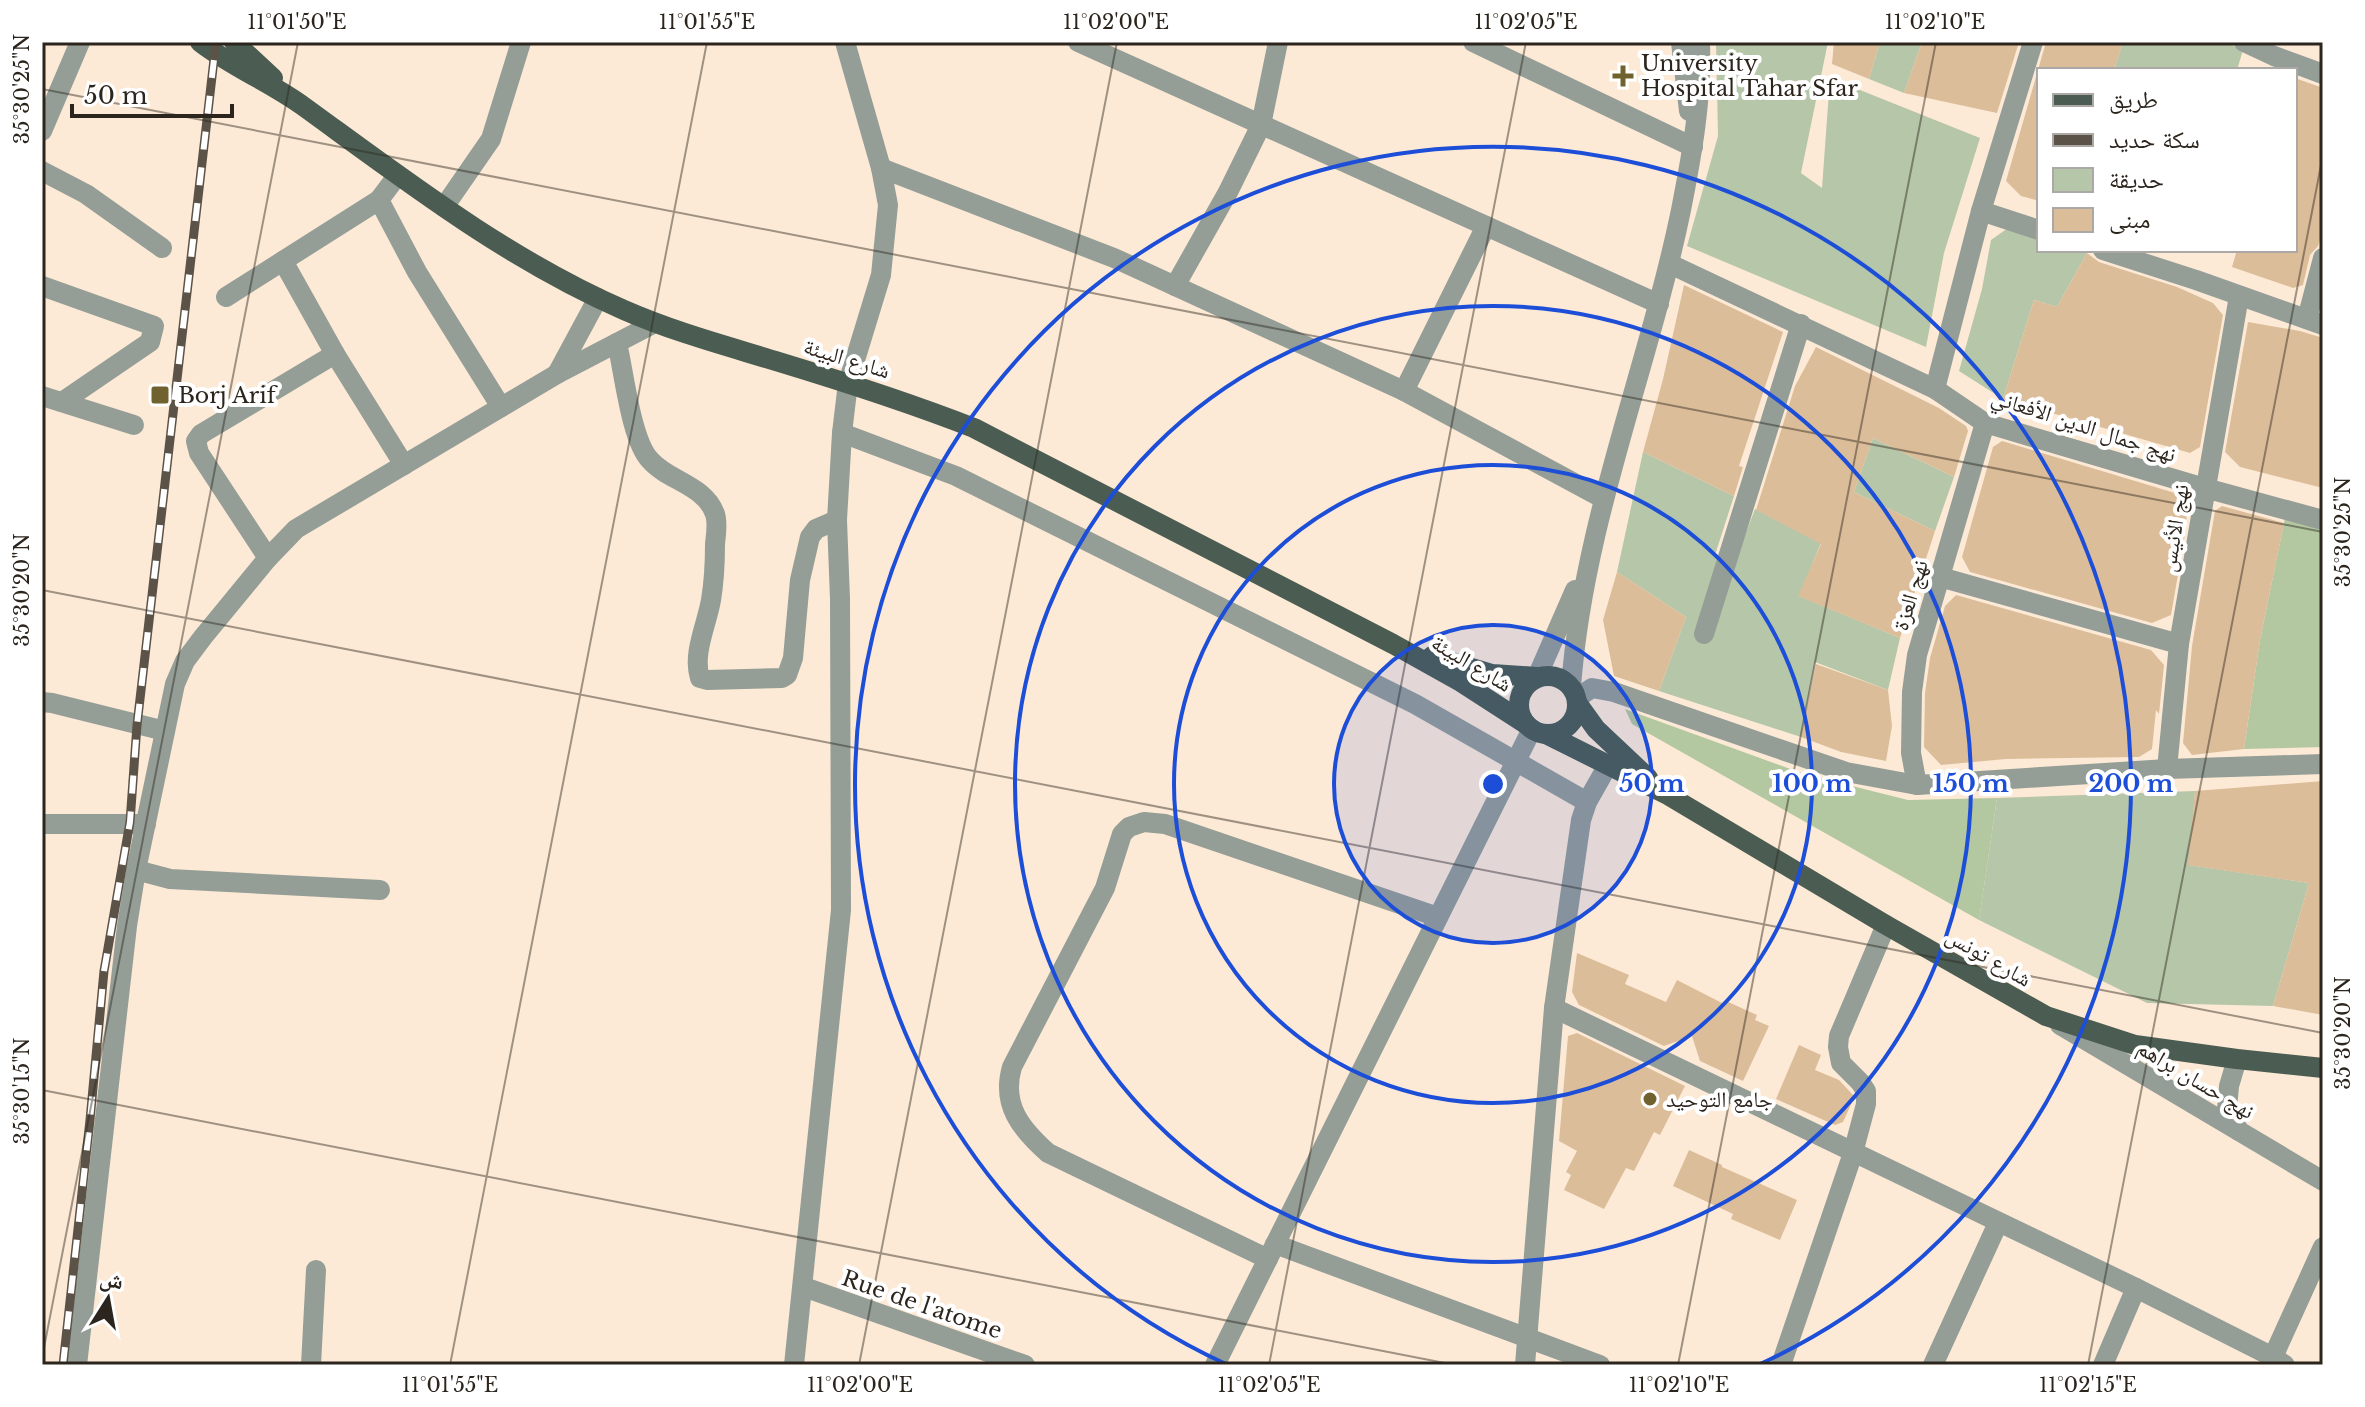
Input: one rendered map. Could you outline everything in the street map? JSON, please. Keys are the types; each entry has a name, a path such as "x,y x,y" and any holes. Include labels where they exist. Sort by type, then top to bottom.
{"main road":[{"name":"شارع البيئة","path":"200,42 299,103 444,207 559,278 655,323 904,401 974,428 1393,644 1461,682 1534,729"},
{"name":"شارع البيئة","path":"234,42 299,103"},
{"name":"شارع البيئة","path":"1393,644 1492,674 1537,677"},
{"path":"1537,677 1556,677 1575,696 1572,722 1556,733 1534,729 1521,716 1519,698 1523,689 1537,677"},
{"name":"شارع تونس","path":"1575,696 1596,729 1666,794"},
{"name":"شارع تونس","path":"1534,729 1666,794 2046,1016 2135,1045 2323,1068"}],"street":[{"path":"42,131 80,42"},
{"path":"444,207 491,139 521,42"},
{"path":"794,1365 841,910 837,520 842,433 848,383 881,275 888,205 881,168 845,42"},
{"path":"1078,42 1659,304"},
{"path":"1175,286 1228,192 1261,125 1278,42"},
{"path":"1473,42 1693,147"},
{"path":"1681,42 1693,147"},
{"path":"1700,42 1702,75 1693,147 1670,264 1590,553 1575,640 1575,696 1592,688 1614,692 1846,772 1917,785 2167,769 2323,764"},
{"path":"1935,389 1981,211 2033,42"},
{"path":"2244,42 2276,49 2323,74"},
{"path":"881,168 1114,258 1404,391 1604,499"},
{"path":"42,171 86,194 162,248"},
{"path":"226,297 379,200 397,176"},
{"path":"379,200 417,272 501,407"},
{"path":"1981,211 2037,229"},
{"path":"1404,391 1486,226"},
{"path":"2109,252 2315,322 2323,258"},
{"path":"283,261 335,354 404,465"},
{"name":"نهج جمال الدين الأفعاني","path":"1670,264 1935,389 1985,423 2323,520"},
{"path":"42,286 154,326 150,342 62,402"},
{"name":"نهج الأنيس","path":"2167,769 2179,644 2239,296"},
{"path":"557,374 598,298"},
{"path":"77,1365 127,926 175,684 185,661 268,558 296,529 557,374 655,323"},
{"path":"1704,634 1801,324"},
{"path":"617,343 638,442 648,459 662,472 709,501 716,517 712,598 698,659 700,678 782,678 787,675 793,658 800,580 810,537 816,529 837,520"},
{"path":"268,558 199,453 196,441 201,434 335,354"},
{"path":"42,396 134,425"},
{"name":"نهج العزة","path":"1917,785 1911,753 1912,692 1917,655 1985,423"},
{"path":"842,433 956,476 1415,704 1587,802"},
{"path":"1537,677 1590,553"},
{"path":"1940,577 2179,644"},
{"path":"42,702 165,731"},
{"path":"1215,1365 1534,729"},
{"path":"1525,1365 1554,1008 1581,820 1587,802 1608,765"},
{"path":"1438,917 1165,824 1144,822 1129,827 1122,834 1105,888 1012,1067 1007,1084 1010,1101 1018,1122 1048,1153 1271,1251 1600,1365"},
{"path":"42,824 146,824"},
{"path":"136,870 170,879 380,890"},
{"path":"1781,1365 1853,1153 1866,1104 1866,1091 1841,1063 1839,1036 1886,925"},
{"path":"1554,1008 2136,1288 2279,1361 2323,1247"},
{"name":"نهج حسان براهم","path":"2046,1016 2323,1181"},
{"path":"2237,1059 2229,1086 2227,1109 2240,1133"},
{"path":"1933,1365 1998,1223"},
{"path":"311,1365 316,1270"},
{"name":"Rue de l'atome","path":"804,1287 1025,1365"},
{"path":"2103,1365 2136,1288"}],"green space":[{"path":"1716,42 1828,42 1801,173 1822,188 1830,78 1980,138 1944,253 1926,347 1687,246 1718,136"},
{"path":"1880,42 1922,42 1904,93 1869,79"},
{"path":"2123,42 2225,42 2243,50 2238,68 2115,68"},
{"path":"2008,228 2037,237 2037,252 2087,253 2057,307 2034,300 2003,399 1959,371 1982,289 1991,240"},
{"path":"1873,438 1954,477 1935,531 1854,492"},
{"path":"1643,452 1734,496 1715,555 1734,564 1755,509 1821,543 1799,596 1900,638 1888,690 1815,662 1801,737 1659,691 1686,617 1617,572"},
{"path":"2285,518 2323,529 2323,747 2244,749 2260,640"},
{"path":"1625,709 1804,774 1908,800 1997,798 1979,920 1632,724"},
{"path":"2195,791 2189,865 2309,883 2273,1006 2147,1003 1979,920 1997,798"}],"building":[{"path":"1834,42 1880,42 1869,79 1832,64"},
{"path":"1922,42 2019,42 1997,113 1904,93"},
{"path":"2046,42 2123,42 2115,68 2039,68"},
{"path":"2037,73 2037,200 2021,196 2006,181"},
{"path":"2297,79 2323,88 2323,231 2318,246 2310,255 2303,285 2293,288 2232,267 2236,252 2297,252"},
{"path":"2087,253 2099,262 2177,287 2213,303 2223,315 2200,447 2190,453 2003,399 2034,300 2057,307"},
{"path":"1684,285 1783,332 1739,466 1743,467 1734,496 1643,452"},
{"path":"2248,322 2323,338 2323,488 2240,467 2225,452"},
{"path":"1816,347 1939,408 1966,426 1968,431 1954,477 1873,438 1854,492 1935,531 1900,638 1798,596 1821,544 1756,510 1795,386"},
{"path":"2002,441 2185,496 2188,502 2185,534 2171,615 2152,623 1970,572 1962,557 1993,447"},
{"path":"2222,506 2284,523 2260,640 2244,749 2192,755 2183,743 2192,646 2215,511"},
{"path":"1617,572 1686,617 1659,691 1614,676 1603,620"},
{"path":"1956,595 2151,650 2164,665 2152,749 2139,757 2006,759 1941,765 1924,747 1925,693 1930,658 1945,606"},
{"path":"1816,664 1888,690 1892,726 1886,761 1841,752 1801,737"},
{"path":"2323,781 2323,1015 2273,1006 2309,883 2188,865 2195,791"},
{"path":"1577,953 1629,975 1625,984 1666,1002 1677,980 1724,1004 1726,1001 1757,1015 1755,1020 1769,1026 1743,1081 1700,1061 1692,1036 1664,1046 1579,1005 1572,992"},
{"path":"1577,1033 1685,1086 1660,1135 1654,1132 1634,1171 1626,1168 1604,1209 1564,1190 1571,1175 1566,1172 1577,1151 1559,1141 1568,1036"},
{"path":"1799,1045 1821,1055 1815,1070 1839,1080 1853,1095 1843,1122 1835,1125 1776,1099"},
{"path":"1689,1150 1797,1200 1780,1240 1731,1219 1733,1214 1673,1186"}],"railway":[{"path":"63,1365 104,971 130,822 137,725 216,42"}],"place":[{"name":"University Hospital Tahar Sfar","path":"1623,76"},
{"name":"Borj Arif","path":"160,395"},
{"name":"جامع التوحيد","path":"1650,1099"}]}
